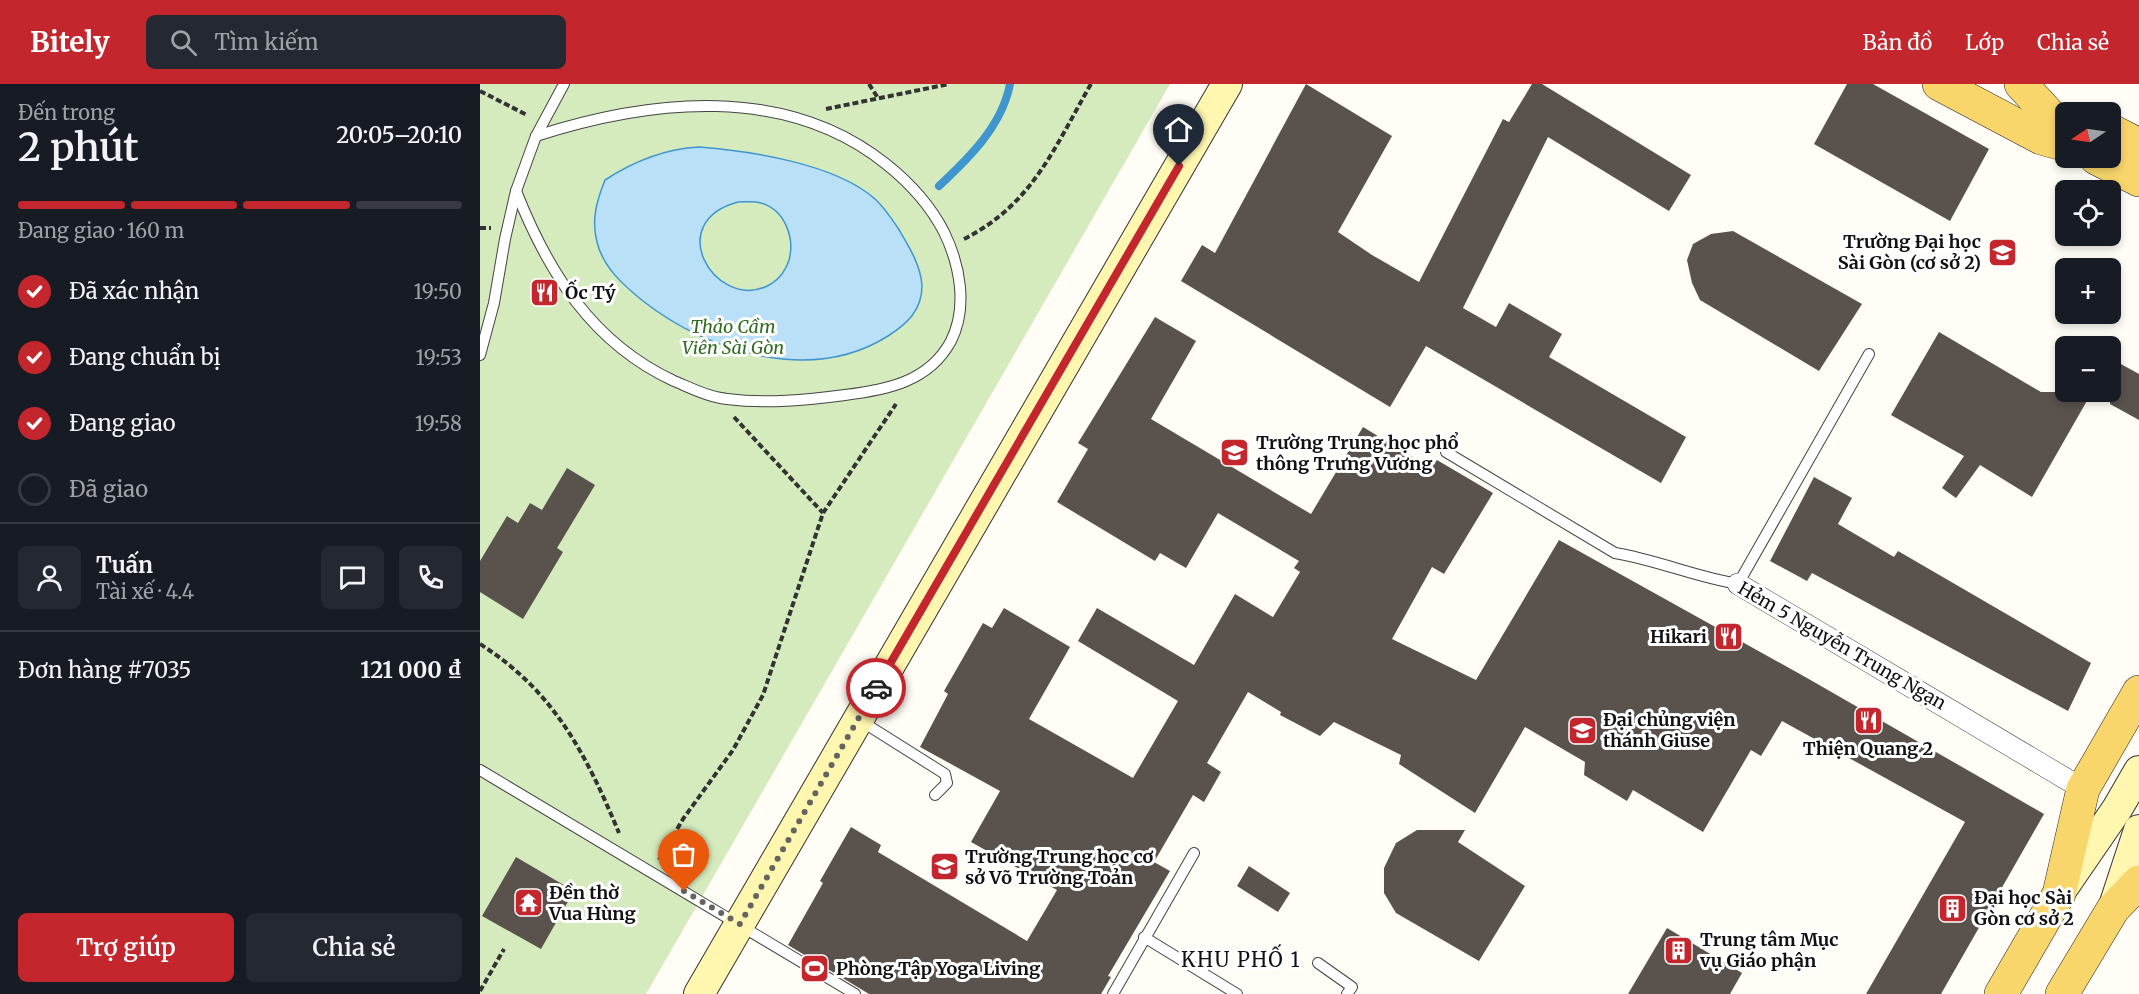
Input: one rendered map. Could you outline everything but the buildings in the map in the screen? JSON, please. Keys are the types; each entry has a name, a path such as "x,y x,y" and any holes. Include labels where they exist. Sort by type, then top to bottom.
{"main road":[{"path":"699,994 1227,84"},
{"path":"1939,84 2042,138 2055,142"},
{"path":"2021,84 2057,102"},
{"path":"2021,84 2055,121"},
{"path":"2121,136 2139,145"},
{"path":"2116,168 2139,180"},
{"path":"2059,894 2083,789 2139,692"},
{"path":"2001,994 2059,894 2117,809 2139,771"},
{"path":"2062,994 2113,909 2139,830"},
{"path":"2113,909 2139,882"}],"street":[{"name":"Hẻm 5 Nguyễn Trung Ngạn","path":"1738,584 2083,789"}],"lane":[{"path":"480,355 494,303 516,191 536,136 564,84"},
{"path":"516,191 530,226 548,261 576,303 603,334 629,355 665,376 716,397 751,400 815,399 882,391 913,378 928,368 942,355 957,325 960,287 957,269 949,245 935,217 924,200 896,171 843,135 792,116 766,110 727,106 688,106 612,114 536,136"},
{"path":"1738,584 1869,354"},
{"name":"Hẻm 5 Nguyễn Trung Ngạn","path":"1446,452 1615,553 1738,584"},
{"path":"858,719 945,774 947,783 935,795"},
{"path":"480,770 855,994"},
{"path":"1113,994 1194,853"},
{"path":"1144,938 1234,993"},
{"path":"1318,963 1352,987 1347,994"}],"path":[{"path":"868,84 879,98"},
{"path":"792,116 946,84"},
{"path":"949,245 978,231 1019,200 1044,166 1091,84"},
{"path":"480,91 543,123"},
{"path":"652,872 683,819 733,750 763,695 823,513 913,378"},
{"path":"716,397 823,513"},
{"path":"480,644 521,675 544,697 563,723 596,780 630,859"},
{"path":"480,991 504,949"}],"green space":[{"name":"Thảo Cầm Viên Sài Gòn","path":"480,84 1170,84 646,994 480,994"}],"water":[{"path":"686,148 720,149 792,161 838,177 875,199 898,228 919,270 921,295 912,315 888,336 858,350 827,358 794,360 762,356 729,348 698,335 643,301 628,289 604,260 595,234 597,203 605,180 616,173 650,157","holes":["738,202 761,203 769,207 782,218 789,234 791,252 785,269 780,276 765,287 746,290 729,285 714,275 704,260 700,243 703,227 716,212"]}],"waterway":[{"path":"939,186 983,140 1000,114 1010,84"}],"way so far":[{"path":"684,891 740,924 876,688"}],"place":[{"name":"Trường Đại học Sài Gòn (cơ sở 2)","path":"2002,252"},
{"name":"Ốc Tý","path":"544,293"},
{"name":"Trường Trung học phổ thông Trưng Vương","path":"1235,453"},
{"name":"Hikari","path":"1728,637"},
{"name":"Thiện Quang 2","path":"1868,720"},
{"name":"Đại chủng viện thánh Giuse","path":"1582,730"},
{"name":"Trường Trung học cơ sở Võ Trường Toản","path":"944,867"},
{"name":"Đền thờ Vua Hùng","path":"528,903"},
{"name":"Đại học Sài Gòn cơ sở 2","path":"1953,908"},
{"name":"Trung tâm Mục vụ Giáo phận","path":"1679,950"},
{"name":"Phòng Tập Yoga Living","path":"815,969"}],"district":[{"name":"KHU PHỐ 1","path":"1241,960"}],"route":[{"path":"876,688 1179,166"}]}
